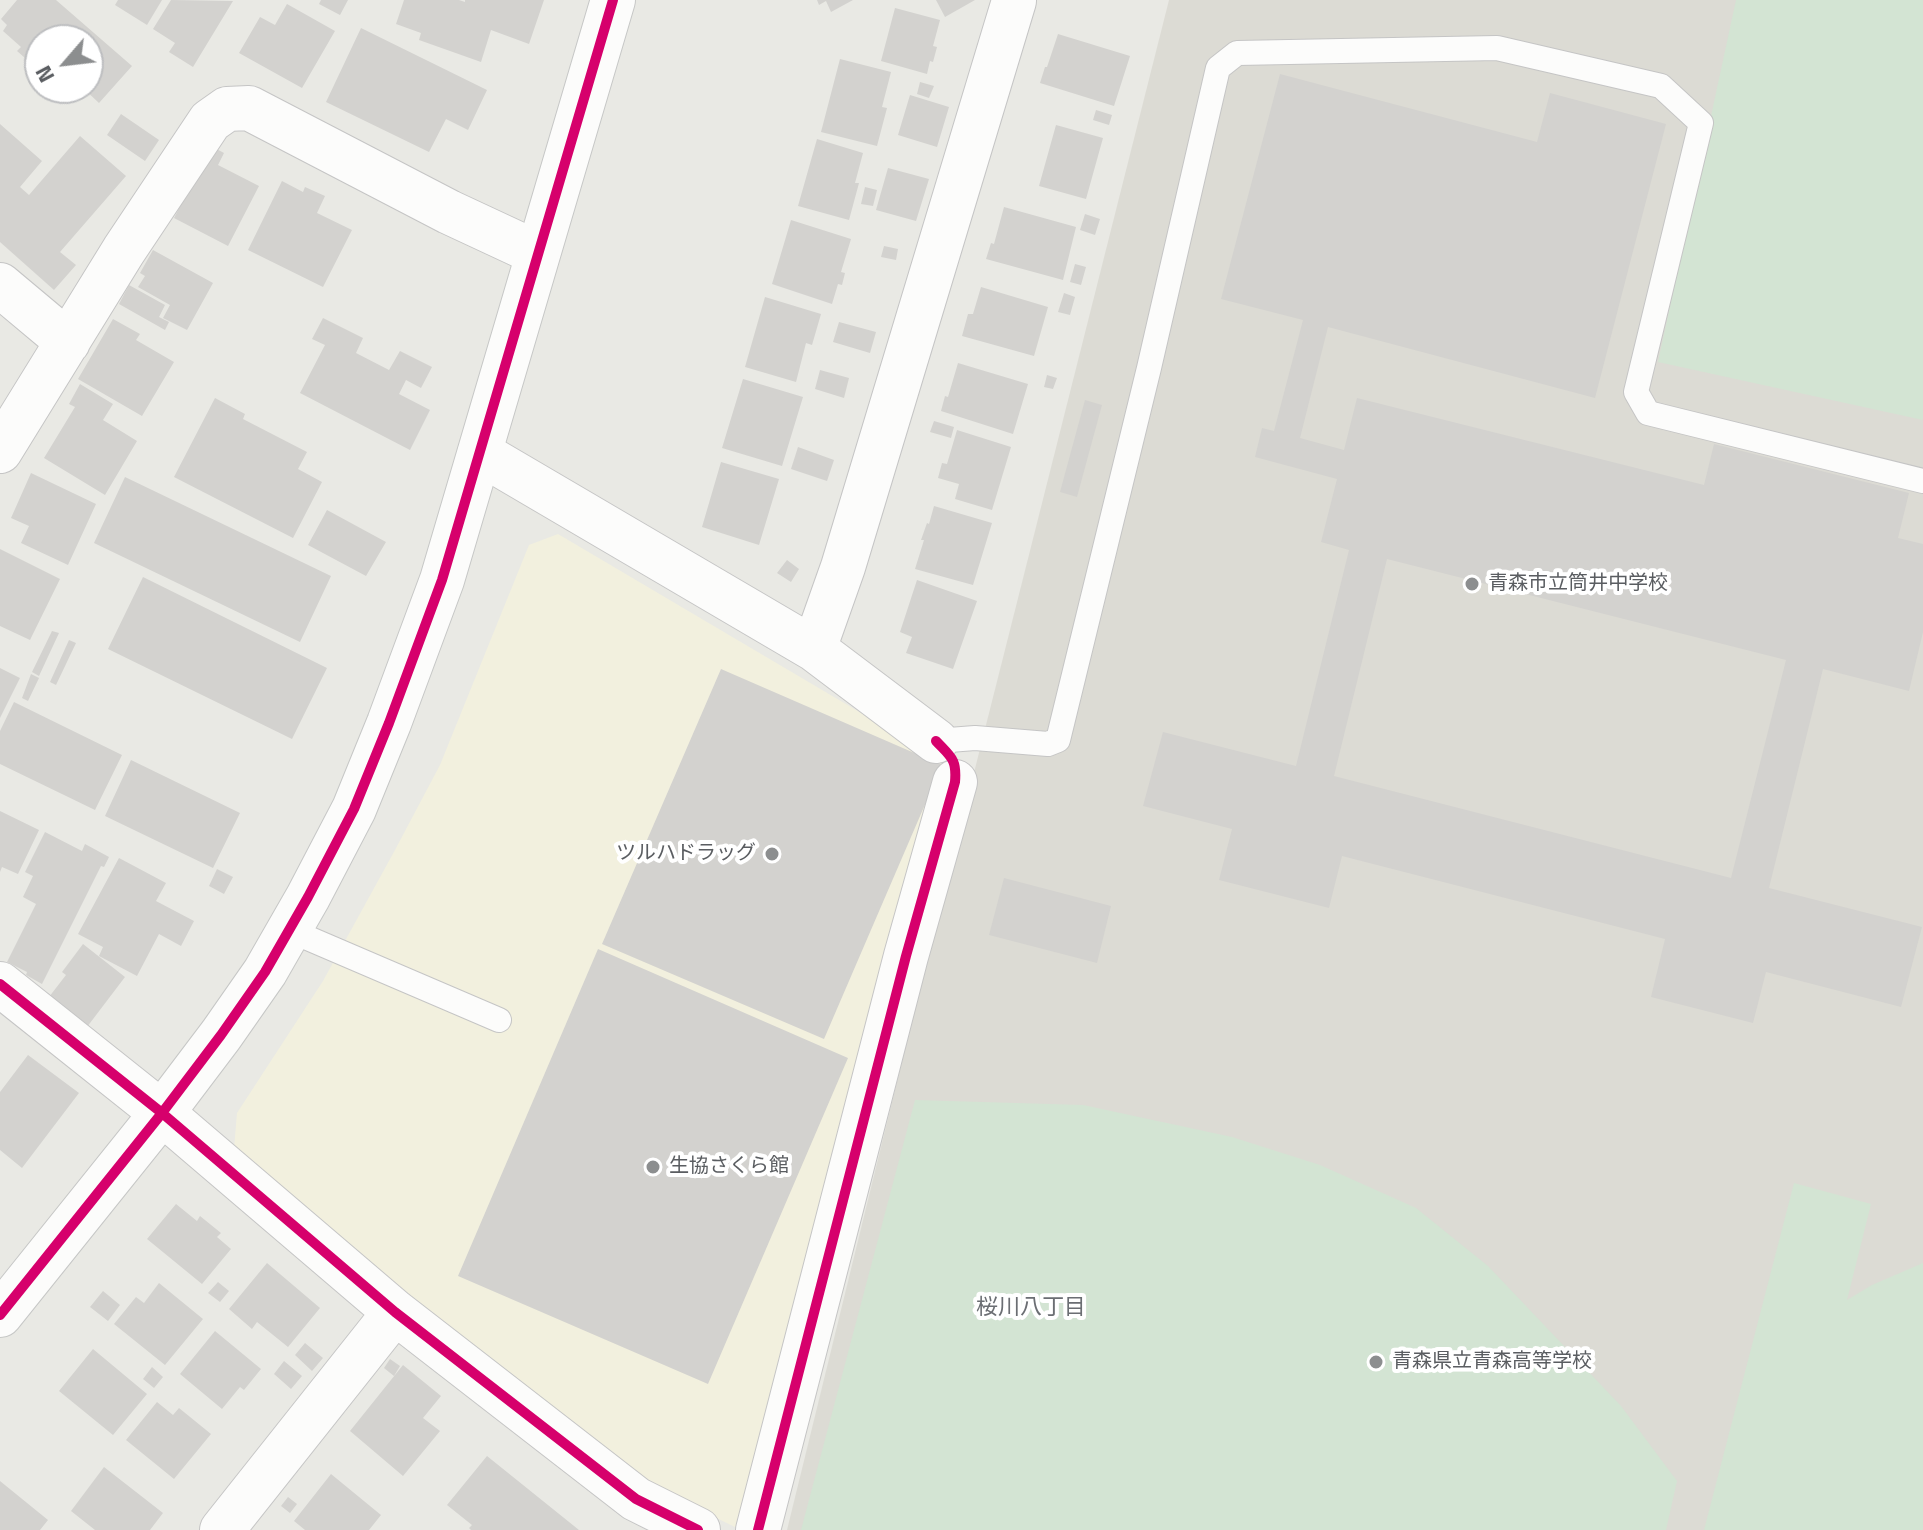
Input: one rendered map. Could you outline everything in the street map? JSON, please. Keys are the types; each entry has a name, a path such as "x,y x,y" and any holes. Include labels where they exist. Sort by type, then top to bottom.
{"street":[{"path":"0,1315 221,1035 265,972 354,809 442,580 613,0"},
{"path":"814,649 843,567 1014,1"},
{"path":"0,451 124,250 210,121 227,109 249,108 449,212 537,253"},
{"path":"0,285 68,342"},
{"path":"480,453 814,649 936,741"},
{"path":"758,1530 898,986 955,782"},
{"path":"0,984 162,1113 395,1312 636,1499 698,1530"},
{"path":"222,1530 395,1312"}],"lane":[{"path":"936,741 975,738 1048,744 1058,740 1218,68 1237,53 1497,48 1661,86 1701,123 1636,392 1648,413 1923,481"},
{"path":"289,930 499,1020"}],"shaded area":[{"name":"青森市立筒井中学校","path":"1169,0 1923,0 1923,1530 787,1530 933,935"},
{"path":"558,534 944,762 890,951 741,1530 637,1479 447,1332 234,1149 237,1113 323,981 440,765 529,545"}],"green space":[{"path":"1736,0 1923,0 1923,420 1658,362"},
{"path":"915,1100 1083,1105 1232,1137 1320,1165 1416,1208 1488,1266 1621,1406 1677,1481 1666,1530 801,1530"},
{"path":"1794,1183 1871,1204 1847,1300 1872,1285 1923,1263 1923,1530 1704,1530"}],"building":[{"path":"17,0 56,0 84,24 24,24 24,57 17,51 21,47 3,31 7,25 1,19"},
{"path":"118,0 162,0 147,25 115,5"},
{"path":"171,0 233,1 193,67 169,52 175,43 153,29"},
{"path":"321,0 348,0 340,15 319,4"},
{"path":"404,0 544,0 529,44 491,30 481,62 419,40 421,33 396,24"},
{"path":"817,0 853,0 831,12 826,1 819,5"},
{"path":"936,0 975,0 945,17"},
{"path":"287,4 335,31 302,88 239,53 260,17 275,25"},
{"path":"895,8 940,20 933,46 937,47 927,74 881,61"},
{"path":"361,28 487,90 468,130 446,119 429,152 326,102"},
{"path":"1058,34 1130,56 1114,106 1040,83"},
{"path":"104,42 132,66 104,97"},
{"path":"840,59 891,72 882,107 887,108 877,146 821,132"},
{"path":"1280,74 1537,142 1550,93 1666,124 1595,398 1328,327 1300,438 1344,450 1357,398 1704,485 1714,444 1909,493 1898,538 1923,544 1923,632 1909,691 1823,669 1769,888 1922,927 1901,1007 1766,972 1753,1023 1651,997 1665,939 1342,856 1329,908 1219,880 1232,829 1143,806 1163,732 1296,766 1349,550 1321,542 1337,479 1255,457 1262,428 1274,431 1303,320 1221,299","holes":["1387,559 1786,660 1731,878 1334,776"]},
{"path":"920,82 934,86 929,98 917,94"},
{"path":"910,95 949,107 937,147 898,135"},
{"path":"1096,110 1112,115 1109,125 1093,120"},
{"path":"121,114 159,140 145,161 107,135"},
{"path":"0,124 42,161 20,187 29,195 80,136 126,176 60,252 76,265 54,290 0,242"},
{"path":"1056,125 1103,138 1086,199 1039,186"},
{"path":"817,139 863,153 849,220 798,206"},
{"path":"211,146 224,153 218,165 259,186 228,246 174,218"},
{"path":"888,168 929,179 916,221 876,210"},
{"path":"282,181 303,192 305,187 325,196 317,213 352,230 323,287 248,250"},
{"path":"865,187 877,190 873,206 861,204"},
{"path":"1004,207 1076,227 1063,280 986,259 991,243 994,244"},
{"path":"1085,214 1100,219 1095,235 1080,230"},
{"path":"791,220 851,239 841,272 845,273 842,285 838,284 832,304 772,284"},
{"path":"884,246 898,249 896,260 881,257"},
{"path":"153,250 213,283 187,330 163,318 170,305 138,287 145,276 140,273"},
{"path":"1075,264 1086,267 1081,285 1070,282"},
{"path":"129,285 165,305 159,317 169,322 165,330 119,304"},
{"path":"981,287 1048,307 1034,356 962,336"},
{"path":"1064,293 1075,297 1070,315 1058,312"},
{"path":"765,297 821,314 812,345 806,343 796,382 745,367"},
{"path":"323,318 363,338 356,353 389,370 400,351 432,367 421,388 406,380 399,394 430,410 410,450 300,393 325,345 312,339"},
{"path":"113,319 140,334 136,340 174,362 142,416 78,379"},
{"path":"839,322 876,332 870,353 833,342"},
{"path":"958,363 1028,384 1013,434 941,411"},
{"path":"820,370 849,378 844,398 815,389"},
{"path":"1047,375 1057,378 1053,389 1044,387"},
{"path":"743,379 803,397 782,466 722,448"},
{"path":"80,384 113,404 103,420 137,441 105,495 44,458 75,407 69,404"},
{"path":"215,398 245,414 243,419 307,452 298,469 322,482 293,538 174,477"},
{"path":"1085,400 1102,405 1077,497 1060,492"},
{"path":"934,421 954,427 951,438 930,432"},
{"path":"957,430 1011,447 992,510 955,499 959,484 938,478 942,463 947,464"},
{"path":"798,447 834,460 827,481 791,469"},
{"path":"721,462 779,479 759,545 702,527"},
{"path":"31,473 96,504 68,565 21,543 29,526 11,518"},
{"path":"125,477 331,576 300,642 94,543"},
{"path":"934,506 992,523 973,585 915,569 924,540 921,540"},
{"path":"327,510 386,542 366,576 308,545"},
{"path":"0,549 60,579 30,640 0,626"},
{"path":"787,560 799,569 791,582 777,573"},
{"path":"143,577 327,668 292,739 108,649"},
{"path":"917,580 977,601 953,669 906,653 912,637 900,632"},
{"path":"52,631 59,633 39,676 32,672"},
{"path":"69,640 76,643 56,685 50,682"},
{"path":"0,668 20,678 0,718"},
{"name":"ツルハドラッグ","path":"721,669 942,765 824,1039 602,944"},
{"path":"31,674 39,678 28,701 22,698"},
{"path":"14,702 122,755 95,810 0,764 0,731"},
{"path":"131,760 240,813 213,868 105,816"},
{"path":"0,811 39,830 18,874 2,867 0,872"},
{"path":"45,832 82,851 85,844 109,857 104,867 101,866 42,984 7,962 36,904 23,897 33,876 25,872"},
{"path":"119,858 166,883 156,901 194,921 181,946 159,934 137,976 99,956 103,947 78,934"},
{"path":"217,869 233,877 224,894 209,886"},
{"path":"1004,878 1111,906 1097,963 989,935"},
{"path":"83,944 125,977 87,1027 49,997 66,975 62,972"},
{"name":"生協さくら館","path":"598,949 848,1058 708,1384 458,1276"},
{"path":"28,1055 79,1093 22,1168 0,1150 0,1092"},
{"path":"176,1204 197,1221 200,1216 221,1233 217,1237 231,1249 202,1284 147,1239"},
{"path":"267,1263 320,1308 288,1347 257,1322 252,1329 229,1309"},
{"path":"218,1282 229,1291 220,1302 208,1293"},
{"path":"159,1283 203,1319 165,1365 114,1324 136,1297 144,1303"},
{"path":"103,1291 120,1305 108,1321 90,1307"},
{"path":"215,1331 261,1369 244,1390 240,1387 222,1409 180,1374"},
{"path":"305,1343 323,1358 312,1371 295,1355"},
{"path":"93,1349 147,1394 113,1435 59,1391"},
{"path":"390,1359 400,1366 394,1376 384,1368"},
{"path":"284,1361 302,1376 291,1389 274,1374"},
{"path":"403,1365 441,1396 423,1418 440,1431 403,1476 350,1431"},
{"path":"152,1367 163,1377 154,1388 143,1379"},
{"path":"157,1402 173,1415 179,1408 211,1434 174,1479 126,1440"},
{"path":"487,1456 579,1530 471,1530 472,1525 447,1505"},
{"path":"104,1467 163,1513 150,1530 95,1530 71,1511"},
{"path":"331,1474 381,1515 369,1530 305,1530 294,1521"},
{"path":"0,1481 48,1520 40,1530 0,1530"},
{"path":"288,1497 297,1504 290,1513 281,1506"}],"cycle path":[{"path":"0,1315 221,1035 265,972 354,809 442,580 613,0"},
{"path":"758,1530 906,956 955,782 952,759 936,741"},
{"path":"0,984 162,1113 395,1312 636,1499 698,1530"}],"place":[{"name":"青森市立筒井中学校","path":"1472,584"},
{"name":"ツルハドラッグ","path":"772,854"},
{"name":"生協さくら館","path":"653,1167"},
{"name":"青森県立青森高等学校","path":"1376,1362"}],"district":[{"name":"桜川八丁目","path":"1031,1309"}]}
